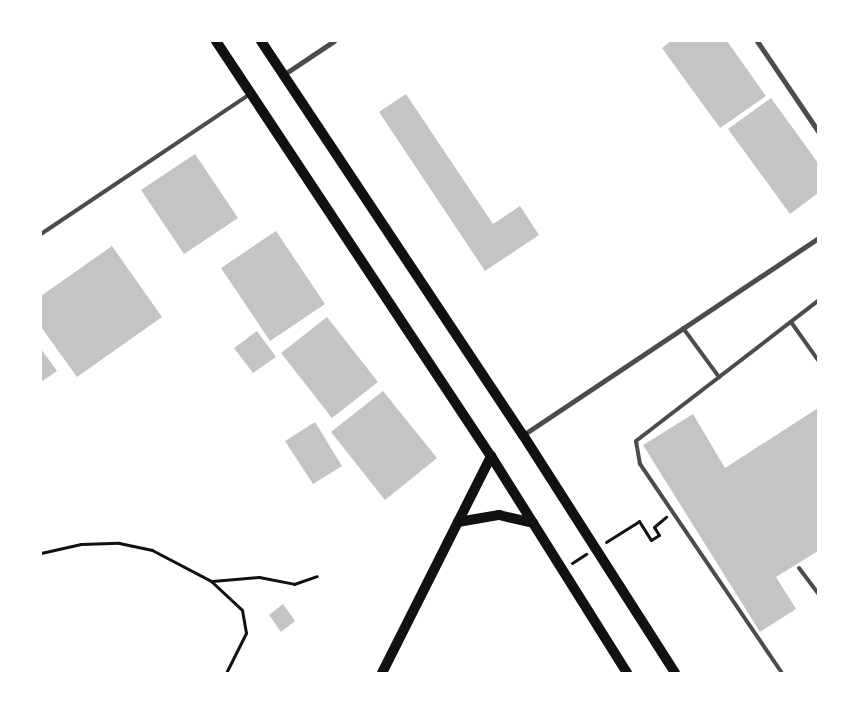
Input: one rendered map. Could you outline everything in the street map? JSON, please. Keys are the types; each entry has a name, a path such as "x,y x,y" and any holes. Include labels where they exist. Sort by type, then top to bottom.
{"main road":[{"path":"216,41 491,456 627,673"},
{"path":"261,41 524,435 675,673"},
{"path":"382,673 491,456"},
{"path":"458,522 499,515 533,523"}],"street":[{"path":"283,75 334,41"},
{"path":"757,41 818,131"},
{"path":"524,435 818,238"}],"lane":[{"path":"41,234 251,94"},
{"path":"782,673 640,464 636,441 818,301"},
{"path":"790,322 818,360"},
{"path":"683,328 719,377"},
{"path":"799,568 818,593"}],"path":[{"path":"639,521 651,540 659,534 654,528 673,512"},
{"path":"41,553 81,544 119,543 152,550 211,581 242,610 246,633 226,673"},
{"path":"211,581 259,577 294,584 317,576"}],"building":[{"path":"671,41 727,41 766,96 720,128 662,48"},
{"path":"406,94 493,224 520,206 539,235 485,271 379,112"},
{"path":"771,98 818,163 818,193 790,214 728,129"},
{"path":"195,154 238,218 184,254 141,190"},
{"path":"276,231 325,304 270,341 221,268"},
{"path":"112,246 162,317 77,377 41,327 41,296"},
{"path":"327,317 378,382 332,418 281,353"},
{"path":"257,331 276,357 253,373 234,348"},
{"path":"41,349 57,371 41,382"},
{"path":"383,391 437,458 385,500 331,432"},
{"path":"818,408 818,551 776,577 796,609 760,632 643,445 693,414 725,468"},
{"path":"315,422 342,466 313,484 285,441"},
{"path":"283,604 295,621 281,632 269,615"}]}
